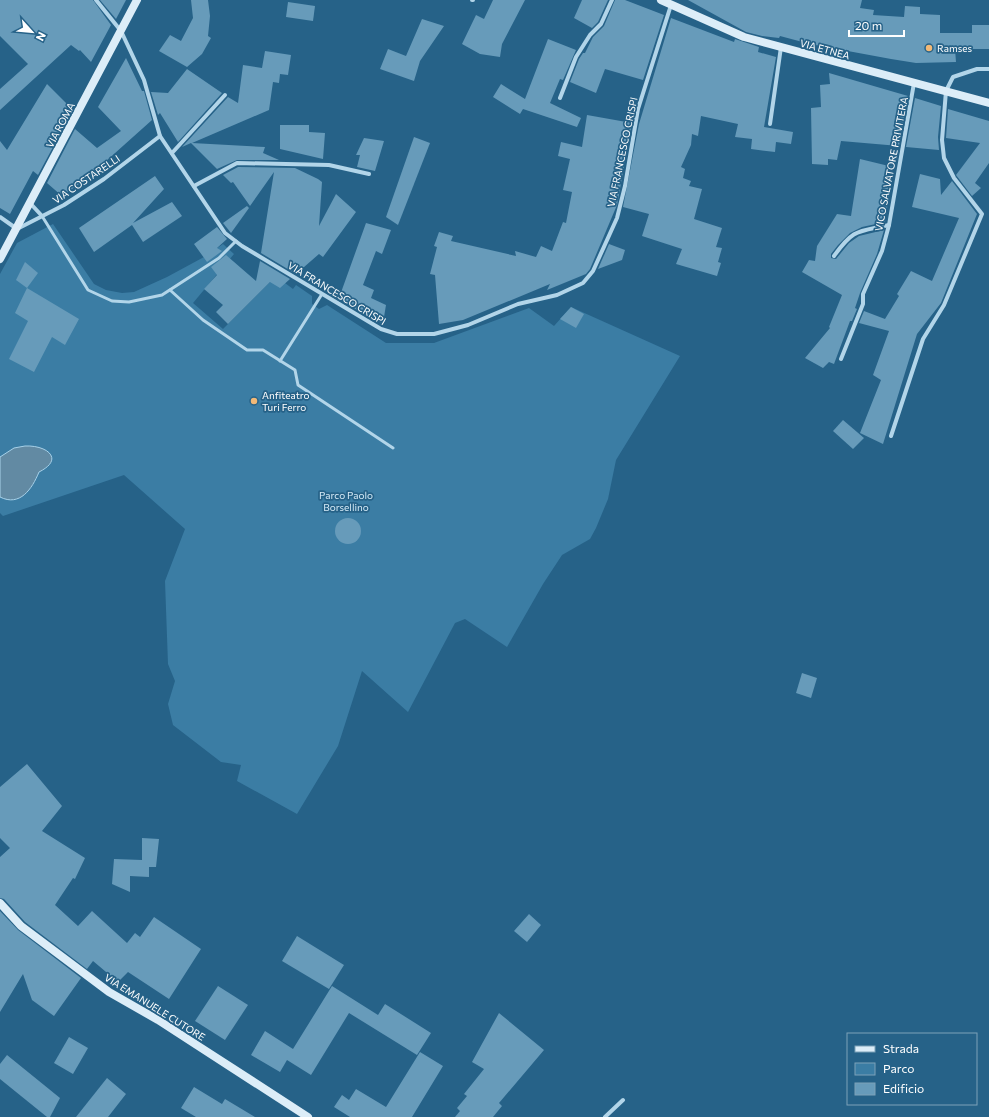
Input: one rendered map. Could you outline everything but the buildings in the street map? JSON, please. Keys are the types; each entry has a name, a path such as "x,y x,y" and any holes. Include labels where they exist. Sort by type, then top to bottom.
{"main road":[{"name":"VIA ROMA","path":"0,259 137,0"},
{"name":"VIA ETNEA","path":"661,0 744,37 946,91 988,105"},
{"name":"VIA EMANUELE CUTORE","path":"0,903 21,926 109,992 158,1020 308,1117"}],"street":[{"name":"VIA FRANCESCO CRISPI","path":"96,0 121,31 144,80 160,136 226,233 236,241 381,329 392,333 434,334 468,325 518,304 557,295 583,283 594,271 617,218 625,186 638,109 671,5"},
{"path":"560,98 576,58 590,35 601,24 612,0"},
{"path":"770,124 781,48"},
{"path":"891,436 923,339 944,305 982,214 954,178 944,158 942,140 946,91 953,77 976,69 989,69"},
{"name":"VICO SALVATORE PRIVITERA","path":"841,358 863,304 863,294 882,251 889,225 914,83"},
{"path":"172,153 225,95"},
{"name":"VIA COSTARELLI","path":"16,229 64,205 104,179 160,136"},
{"path":"194,186 237,163 329,165 369,174"},
{"path":"30,203 42,216"},
{"path":"0,218 16,229"},
{"path":"834,256 846,238 866,228 889,225"},
{"path":"605,1117 623,1100"}],"lane":[{"path":"42,216 88,290 112,301 129,302 145,300 162,295 219,258 236,241"},
{"path":"170,290 203,320 247,350 263,350 295,370 298,385 393,448"},
{"path":"280,361 322,294"}],"green space":[{"name":"Parco Paolo Borsellino","path":"53,224 94,284 106,290 122,293 134,292 167,277 204,257 223,244 234,254 193,303 223,329 278,274 285,283 293,289 296,285 312,296 312,304 319,309 327,305 386,343 434,343 529,308 554,326 571,307 680,356 616,460 608,499 590,539 562,555 543,584 507,647 465,619 455,623 408,712 362,671 338,746 297,814 237,781 241,765 221,762 173,725 168,704 175,681 168,664 165,581 185,529 124,475 3,516 0,513 0,274 17,243"}],"shaded area":[{"path":"33,446 46,450 52,458 51,462 47,467 39,472 33,484 24,495 14,500 0,497 0,457 14,448"}],"place":[{"name":"Ramses","path":"929,48"},
{"name":"Anfiteatro Turi Ferro","path":"254,401"}]}
